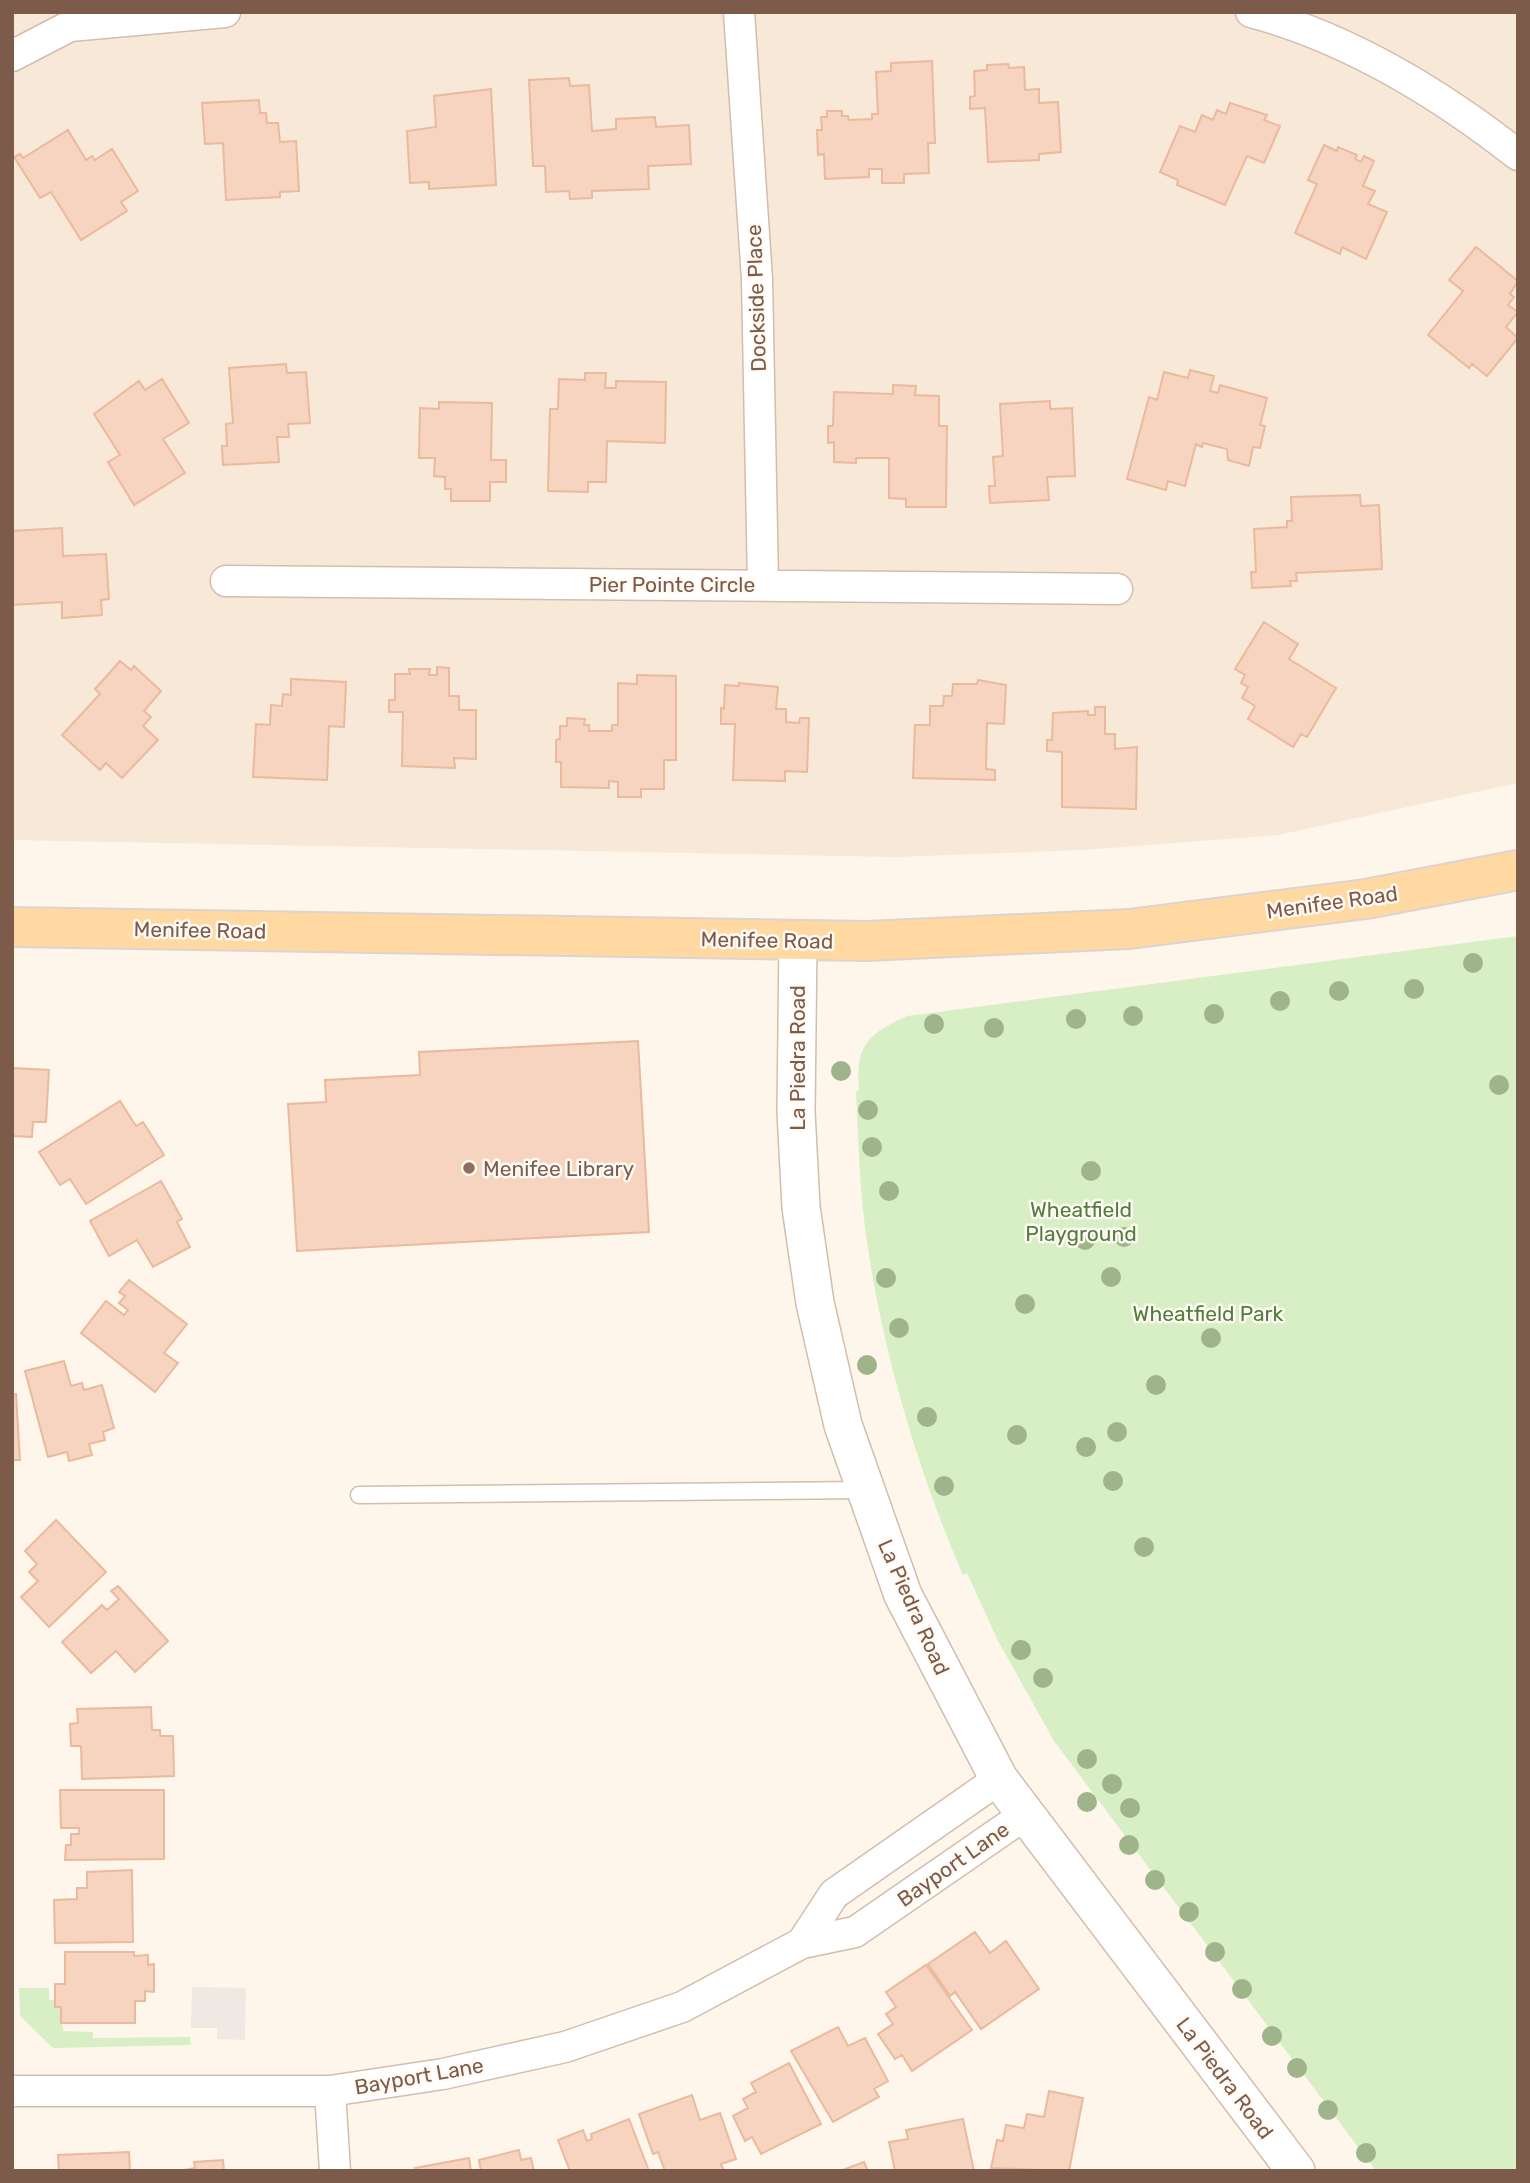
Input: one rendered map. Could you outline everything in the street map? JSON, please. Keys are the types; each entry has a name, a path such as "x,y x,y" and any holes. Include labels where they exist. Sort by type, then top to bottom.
{"main road":[{"name":"Menifee Road","path":"12,927 867,941 1129,929 1366,899 1518,870"}],"street":[{"path":"12,56 70,26 225,12"},
{"name":"Dockside Place","path":"739,12 757,279 763,584"},
{"path":"1251,12 1354,51 1471,119 1518,155"},
{"name":"Pier Pointe Circle","path":"226,581 1117,589"},
{"name":"La Piedra Road","path":"797,941 796,1112 801,1207 815,1303 843,1425 903,1595 999,1779 1296,2171"},
{"name":"Bayport Lane","path":"802,1943 834,1894 999,1779"},
{"name":"Bayport Lane","path":"12,2091 330,2091 443,2074 565,2047 682,2007 802,1943 855,1933 1026,1814"},
{"path":"330,2091 335,2171"}],"lane":[{"path":"359,1495 864,1490"}],"shaded area":[{"path":"12,12 1518,12 1518,783 1278,835 1083,850 896,857 12,840"},
{"path":"192,1987 246,1988 245,2040 217,2039 217,2028 191,2028"}],"green space":[{"name":"Wheatfield Park","path":"1518,936 1518,2171 1376,2171 1054,1741 997,1639 967,1573 963,1575 945,1533 914,1443 877,1302 860,1181 856,1092 859,1090 859,1062 867,1043 874,1035 907,1016"},
{"path":"19,1988 49,1988 49,2000 55,2000 61,2007 63,2031 93,2032 93,2038 190,2037 191,2045 53,2048 20,2016"}],"building":[{"path":"932,61 935,143 928,143 929,173 904,174 904,183 882,183 882,169 869,169 869,177 825,179 824,154 818,155 817,130 822,130 821,117 827,117 827,111 842,111 842,116 848,116 849,120 872,119 872,114 878,114 876,72 891,71 891,63"},
{"path":"1008,64 1009,68 1024,67 1025,90 1039,89 1039,103 1058,102 1061,152 1039,154 1039,160 988,162 985,108 970,109 970,97 975,96 974,71 987,70 987,65"},
{"path":"569,78 570,86 589,85 592,131 616,129 616,119 655,117 656,127 689,125 691,164 648,166 649,189 592,191 592,198 570,199 569,191 546,192 545,166 533,166 529,80"},
{"path":"491,89 496,185 429,189 429,182 410,183 407,131 436,127 434,96"},
{"path":"259,100 260,113 266,113 267,123 278,123 280,142 296,141 299,191 280,192 280,197 226,200 223,143 205,144 202,103"},
{"path":"1230,103 1267,115 1264,120 1280,126 1264,163 1247,156 1225,205 1177,185 1178,180 1160,172 1180,126 1195,132 1202,115 1213,120 1217,110 1226,114"},
{"path":"68,130 86,160 92,156 95,160 112,149 138,191 121,202 127,211 81,240 51,192 40,198 14,157 20,154 23,158"},
{"path":"1324,145 1337,151 1338,147 1357,155 1355,159 1361,162 1364,156 1374,161 1363,186 1375,191 1368,204 1387,212 1366,259 1342,247 1340,254 1295,233 1317,184 1308,180"},
{"path":"1476,247 1518,281 1510,294 1514,297 1508,305 1518,312 1506,327 1518,338 1487,376 1472,364 1469,368 1428,335 1463,291 1449,280"},
{"path":"286,364 287,373 306,372 310,423 288,424 289,437 277,437 279,462 223,465 222,446 227,446 226,424 233,423 229,368"},
{"path":"1190,370 1214,376 1210,391 1218,393 1220,385 1267,398 1260,425 1265,426 1260,448 1253,447 1249,466 1228,460 1227,449 1203,443 1202,447 1196,444 1185,486 1168,481 1166,490 1127,479 1149,397 1157,400 1164,372 1188,378"},
{"path":"585,373 606,373 605,388 616,388 616,381 666,382 665,443 607,441 606,482 588,482 588,492 548,491 550,409 558,409 559,379 585,380"},
{"path":"162,379 189,423 163,439 185,473 134,505 108,462 120,455 94,414 139,381 145,390"},
{"path":"893,385 916,386 915,395 939,396 939,426 947,426 946,507 906,507 906,499 889,498 889,458 856,458 856,463 834,462 834,442 828,443 828,426 833,426 834,392 893,394"},
{"path":"1050,401 1050,409 1072,408 1075,476 1047,477 1049,500 990,503 989,486 995,486 993,457 1003,456 1000,404"},
{"path":"439,402 492,403 491,460 506,460 506,482 490,482 490,501 451,501 451,489 445,489 445,477 434,476 435,458 419,458 420,408 439,409"},
{"path":"1360,495 1361,506 1379,505 1382,569 1296,573 1297,581 1290,581 1291,586 1252,588 1251,572 1256,572 1254,529 1287,527 1287,521 1292,521 1291,497"},
{"path":"62,528 63,556 106,554 109,599 101,600 102,615 62,618 62,602 12,605 12,531"},
{"path":"1264,622 1298,644 1289,659 1336,688 1307,737 1301,734 1293,747 1248,719 1255,706 1242,698 1248,687 1241,683 1245,675 1235,669"},
{"path":"120,661 131,670 134,666 161,691 144,711 151,717 143,726 158,740 122,778 106,763 100,770 62,735 100,694 95,689"},
{"path":"437,667 449,668 449,696 459,696 459,710 476,710 476,759 454,758 455,768 402,766 403,712 389,712 389,700 395,700 395,674 410,674 409,669 430,669 429,675 437,675"},
{"path":"637,675 676,676 676,760 664,760 664,789 641,789 641,797 618,797 618,782 609,781 609,788 561,787 561,762 556,762 556,740 560,739 560,726 567,726 567,718 585,719 584,725 589,725 589,731 612,731 612,725 618,725 618,683 637,684"},
{"path":"291,679 346,682 344,727 329,726 327,780 253,777 256,724 270,725 271,705 282,706 283,694 291,695"},
{"path":"978,680 1006,685 1004,724 987,723 986,769 995,770 995,780 913,778 915,725 930,725 930,706 943,706 944,696 952,696 953,684 977,684"},
{"path":"739,683 778,687 776,709 786,709 786,722 799,723 800,718 809,718 807,772 785,771 785,781 733,780 735,724 721,724 721,708 724,709 725,685 739,686"},
{"path":"1095,707 1105,707 1105,734 1115,734 1115,749 1137,747 1136,809 1062,807 1062,752 1047,751 1047,740 1052,740 1053,713 1088,711 1088,715 1095,715"},
{"name":"Menifee Library","path":"638,1041 649,1232 297,1251 288,1104 326,1102 325,1080 420,1075 419,1052"},
{"path":"12,1068 49,1070 46,1122 33,1122 32,1137 12,1136"},
{"path":"120,1101 136,1126 143,1122 164,1155 86,1204 70,1179 60,1185 39,1152"},
{"path":"161,1181 182,1219 177,1222 190,1247 153,1267 137,1240 109,1256 90,1221"},
{"path":"129,1280 187,1324 164,1353 178,1363 155,1392 81,1333 106,1301 124,1315 128,1310 119,1303 125,1296 119,1292"},
{"path":"64,1361 71,1386 82,1383 84,1390 102,1385 114,1428 103,1432 105,1440 89,1444 92,1455 69,1461 67,1452 48,1457 25,1371"},
{"path":"12,1394 16,1394 20,1460 12,1460"},
{"path":"56,1520 106,1572 49,1627 21,1597 38,1581 29,1572 37,1564 25,1551"},
{"path":"118,1586 168,1641 135,1672 116,1651 91,1673 62,1642 102,1605 107,1610 119,1599 111,1591"},
{"path":"151,1707 152,1730 160,1730 160,1736 173,1736 174,1776 82,1779 81,1746 71,1746 70,1724 78,1723 77,1709"},
{"path":"60,1790 164,1790 164,1859 65,1860 66,1845 71,1845 71,1834 79,1834 79,1828 61,1828"},
{"path":"132,1870 133,1942 55,1943 54,1900 77,1899 77,1888 87,1888 87,1872"},
{"path":"975,1932 990,1953 1006,1941 1039,1989 981,2029 955,1992 950,1996 928,1964"},
{"path":"65,1952 134,1952 134,1956 148,1955 148,1965 154,1964 154,1992 145,1991 145,2001 135,2001 135,2023 61,2023 61,2007 55,2007 55,1984 65,1984"},
{"path":"926,1965 972,2030 912,2071 902,2055 895,2059 878,2034 893,2024 886,2014 896,2007 886,1992"},
{"path":"838,2027 848,2046 865,2038 888,2081 874,2089 879,2097 833,2122 791,2051"},
{"path":"789,2063 821,2124 761,2154 752,2137 745,2141 733,2116 748,2108 743,2099 756,2092 751,2083"},
{"path":"1049,2091 1083,2098 1069,2171 991,2168 997,2140 1003,2141 1006,2125 1024,2128 1027,2114 1044,2117"},
{"path":"692,2095 700,2120 720,2113 736,2159 721,2164 724,2171 665,2171 658,2152 653,2154 639,2114"},
{"path":"629,2119 649,2171 570,2171 558,2140 583,2130 587,2141 592,2139 591,2134"},
{"path":"963,2119 974,2171 895,2171 889,2142 908,2139 906,2130"},
{"path":"519,2150 521,2160 531,2158 534,2171 481,2171 479,2160"},
{"path":"129,2152 130,2171 59,2171 58,2155"},
{"path":"469,2158 471,2171 416,2171 415,2168"},
{"path":"223,2160 224,2171 178,2171 195,2168 194,2162"},
{"path":"864,2162 868,2171 840,2171"}],"place":[{"name":"Menifee Library","path":"469,1168"}],"park label":[{"name":"Wheatfield Playground","path":"1081,1221"}]}
